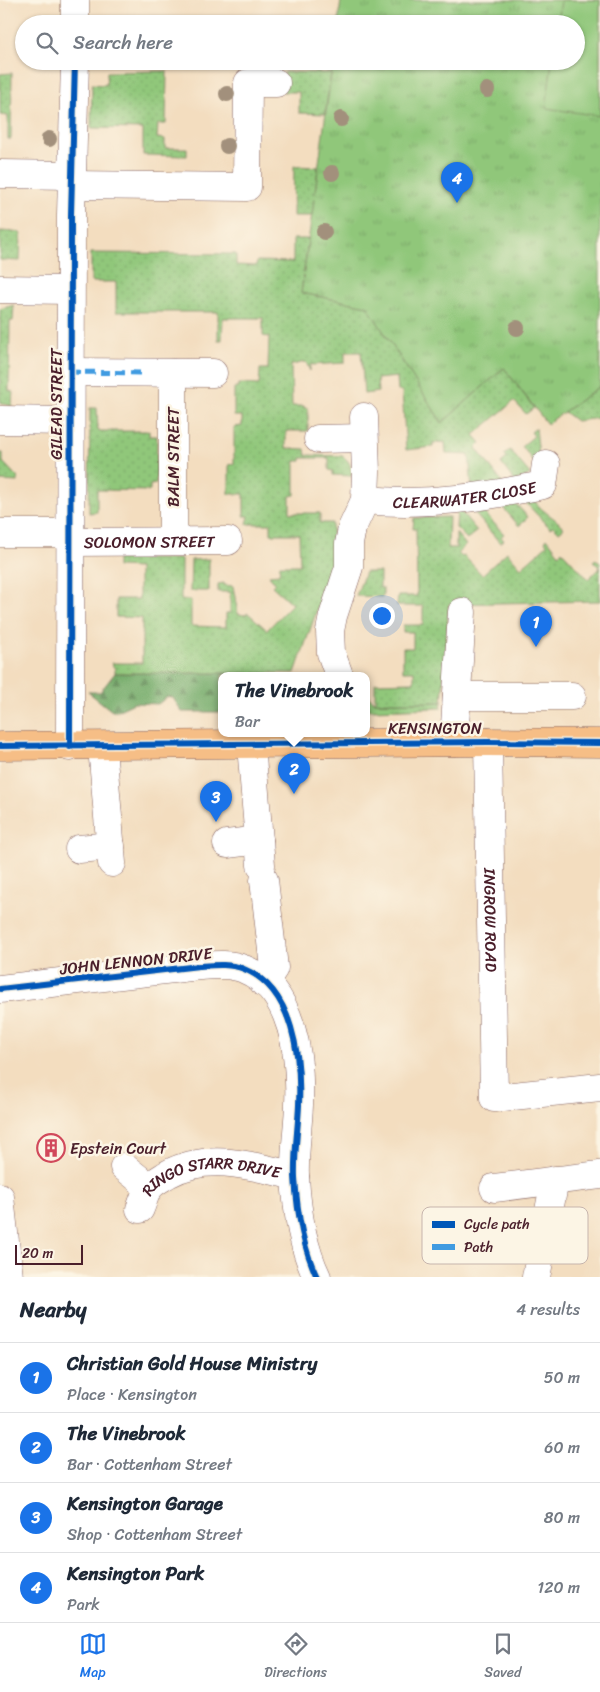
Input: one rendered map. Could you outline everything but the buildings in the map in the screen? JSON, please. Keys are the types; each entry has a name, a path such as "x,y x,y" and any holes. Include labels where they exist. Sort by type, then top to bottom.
{"main road":[{"name":"KENSINGTON","path":"0,746 251,746 348,738 454,742 600,743"}],"street":[{"path":"75,0 75,15"},
{"name":"GILEAD STREET","path":"70,747 70,290 75,70"},
{"path":"0,174 72,180 247,187 248,83 276,84"},
{"path":"0,289 70,290"},
{"path":"70,372 213,373"},
{"name":"BALM STREET","path":"173,373 173,540"},
{"path":"0,420 70,421"},
{"path":"318,439 364,428 365,500 352,528 349,544 349,567 330,631 331,653 338,672"},
{"name":"CLEARWATER CLOSE","path":"365,500 394,503 458,501 548,483"},
{"name":"SOLOMON STREET","path":"0,533 69,538 228,541"},
{"path":"454,742 462,612"},
{"path":"457,696 572,696"},
{"name":"INGROW ROAD","path":"488,742 494,1098 600,1087"},
{"path":"251,746 261,862 274,968 264,983"},
{"path":"79,849 111,855 102,747"},
{"path":"227,844 261,862"},
{"name":"JOHN LENNON DRIVE","path":"0,989 223,965 244,969 264,983 275,994 287,1016 295,1044 300,1088 295,1176 301,1226 307,1254 317,1277"},
{"name":"RINGO STARR DRIVE","path":"124,1167 145,1198 177,1169 217,1162 237,1162 295,1176"},
{"path":"494,1188 600,1175"},
{"path":"550,1207 555,1180"},
{"path":"0,1197 9,1277"},
{"path":"536,1277 539,1264"}],"green space":[{"path":"341,0 600,0 600,386 547,424 504,368 442,423 367,306 301,293 332,70 585,70 585,15 339,15"},
{"path":"561,0 600,0 600,116 546,108 551,70 585,70 585,15 559,15"},
{"path":"167,71 166,124 158,124 157,138 165,139 165,148 187,148 187,156 143,155 143,129 91,128 92,84 106,85 107,72"},
{"path":"284,72 331,73 325,114 299,113 299,92 283,92"},
{"path":"12,73 11,139 8,139 8,116 0,115 0,74"},
{"path":"294,166 318,167 312,216 293,216"},
{"path":"0,231 19,232 21,234 20,261 0,260"},
{"path":"293,239 308,239 301,293 367,306 442,423 504,368 534,408 526,414 514,401 474,435 481,443 476,448 504,485 472,491 469,455 446,454 445,442 433,443 433,447 406,450 402,391 398,391 397,377 377,379 378,392 364,394 361,352 345,352 345,363 310,365 310,371 306,362 291,365 292,406 308,408 308,431 286,431 286,448 305,449 306,455 342,456 349,462 351,467 351,476 333,475 333,471 329,470 329,458 301,458 301,461 295,461 295,495 290,496 290,513 320,513 320,523 332,523 333,564 295,672 115,673 111,663 142,663 142,618 116,617 116,599 139,599 139,568 117,567 117,559 181,559 181,600 191,600 191,626 226,627 226,613 230,613 230,592 218,592 218,584 224,583 224,585 233,586 238,614 245,615 248,613 267,630 292,604 272,586 275,583 269,575 279,574 280,565 300,565 299,534 271,534 271,524 247,524 249,516 244,516 244,494 229,494 229,465 234,464 234,427 242,426 242,416 234,416 234,388 238,388 238,384 259,385 260,369 268,369 269,337 263,336 263,318 223,318 222,340 218,340 218,312 116,312 116,282 91,282 91,253 236,254 236,265 256,266 257,261 293,262"},
{"path":"14,305 13,321 10,321 9,391 13,392 12,406 0,403 0,309"},
{"path":"600,386 600,418 576,421 564,412"},
{"path":"90,408 97,408 98,431 149,431 149,436 157,436 156,484 150,485 150,491 97,490 97,512 89,513"},
{"path":"536,428 539,456 535,464 522,446 534,436 531,432"},
{"path":"510,450 530,474 515,482 501,463 507,458 504,455"},
{"path":"0,453 3,453 3,462 18,478 18,482 0,481"},
{"path":"522,499 534,500 564,528 559,532 553,526 550,528"},
{"path":"513,501 528,517 519,526 500,504"},
{"path":"479,507 504,534 501,537 504,540 500,543 470,508"},
{"path":"459,509 477,531 467,539 456,528 457,510"},
{"path":"449,517 448,548 456,548 456,533 466,545 458,553 462,557 464,556 482,575 507,552 521,568 547,545 545,541 547,538 559,554 562,551 588,579 600,568 600,601 449,604 442,702 375,702 375,683 414,682 414,671 403,671 403,648 413,648 413,632 403,632 403,625 423,625 423,606 397,606 398,596 417,596 416,529 413,529 414,518"},
{"path":"209,559 209,591 190,591 191,560"},
{"path":"596,559 600,563 600,568 593,561"},
{"path":"365,572 380,572 380,588 383,588 383,597 356,596"},
{"path":"115,673 218,673 218,712 182,712 173,698 168,696 158,704 134,703 117,711 112,711 88,692 100,692"},
{"path":"370,698 375,702 442,702 441,708 370,710"}],"marked path":[{"path":"70,372 143,373"}],"cycle path":[{"path":"70,747 71,215 75,70"},
{"path":"0,746 488,742 600,743"},
{"path":"0,989 216,965 239,967 261,979 274,992 284,1009 296,1047 299,1087 295,1159 296,1190 304,1241 317,1277"}],"place":[{"name":"Kensington Park","path":"457,203"},
{"name":"Christian Gold House Ministry","path":"536,647"},
{"name":"The Vinebrook","path":"294,794"},
{"name":"Kensington Garage","path":"216,822"},
{"name":"Epstein Court","path":"51,1148"}]}
